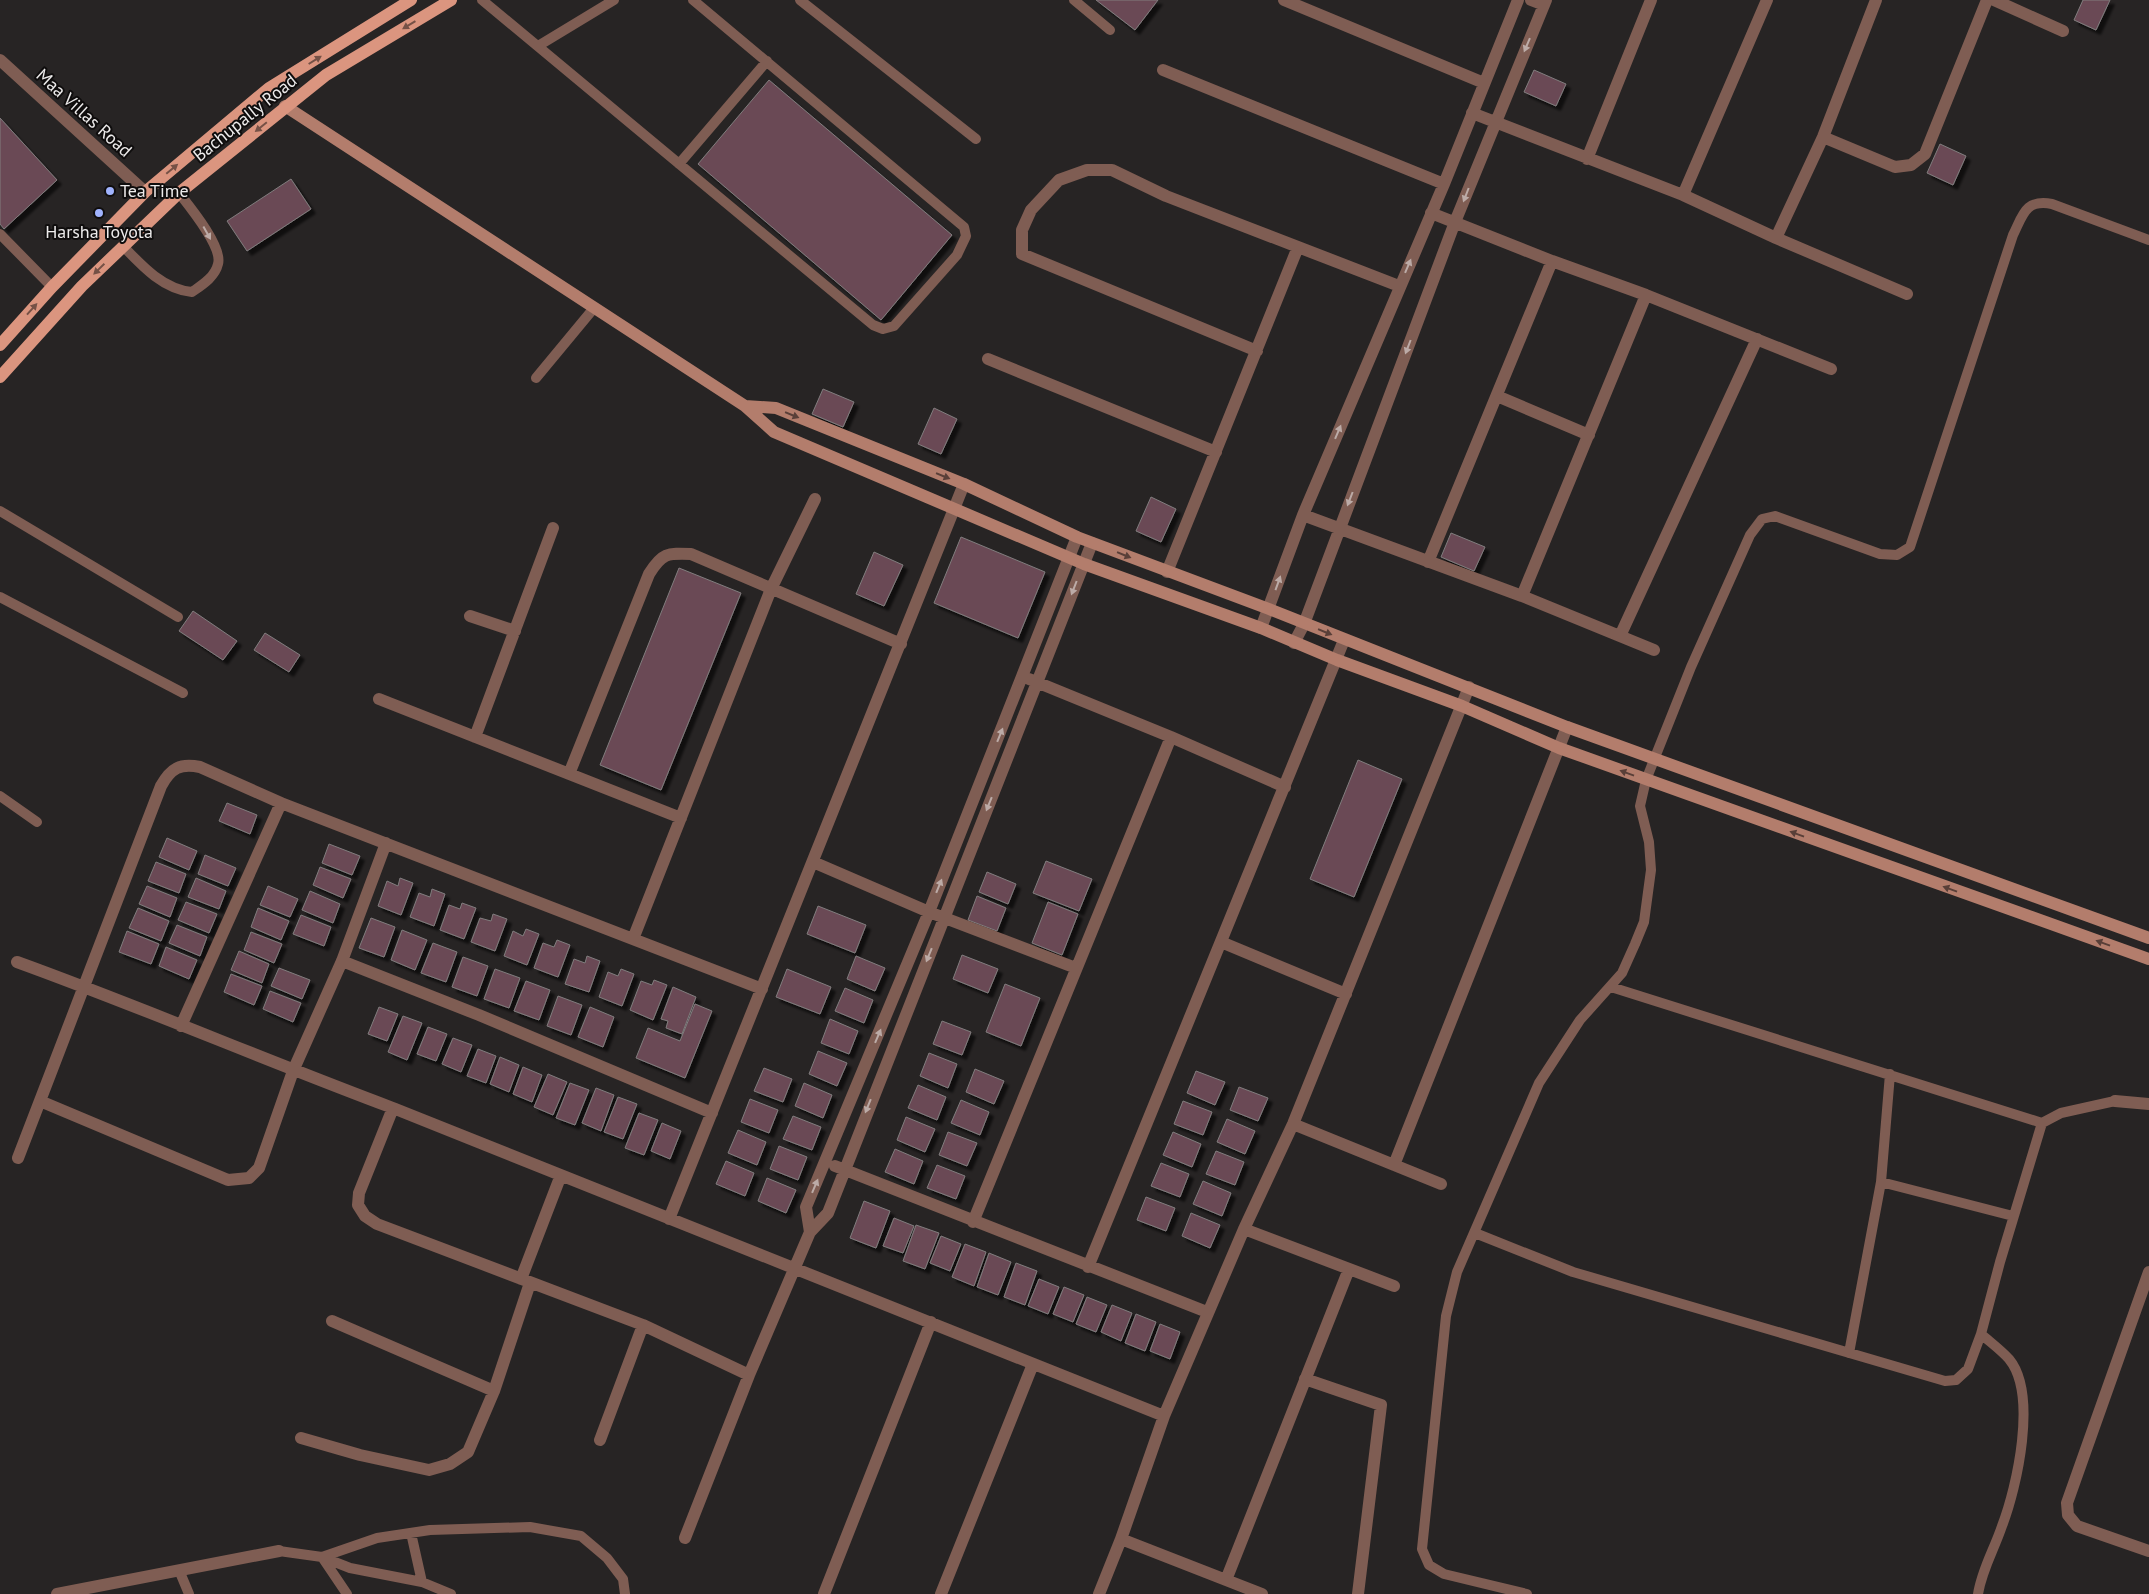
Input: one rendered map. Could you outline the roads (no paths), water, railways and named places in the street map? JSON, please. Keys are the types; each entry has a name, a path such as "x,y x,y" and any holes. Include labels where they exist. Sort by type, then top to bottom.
{"main road":[{"name":"Bachupally Road","path":"0,345 52,287 144,192 269,88 412,0"},
{"name":"Bachupally Road","path":"0,377 82,286 179,193 326,75 451,0"}],"street":[{"path":"1284,0 1484,84"},
{"path":"1260,628 1303,515 1444,184 1518,0"},
{"path":"1294,643 1304,624 1338,529 1455,222 1494,123 1545,3 1530,0"},
{"path":"1587,159 1651,0"},
{"path":"1683,195 1767,0"},
{"path":"1776,238 1823,137 1876,0"},
{"path":"1823,137 1895,167 1911,165 1926,154 1987,0"},
{"path":"1994,0 2063,31"},
{"name":"Maa Villas Road","path":"0,60 144,192"},
{"path":"1163,70 1444,184"},
{"path":"286,106 745,406 774,432 1084,564 1260,628 1337,660 1462,706 1559,748 2149,959"},
{"path":"1472,113 1683,195 1776,238 1906,294"},
{"path":"1257,351 1022,254 1022,230 1031,210 1059,180 1087,170 1112,170 1166,196 1399,286"},
{"path":"1431,214 1646,295 1831,369"},
{"path":"1168,572 1298,247"},
{"path":"1428,562 1552,261"},
{"path":"1522,596 1646,295"},
{"path":"1620,636 1757,339"},
{"path":"988,359 1216,452"},
{"path":"1496,396 1589,435"},
{"path":"745,406 776,408 964,484 1077,537 1268,609 1567,727 2149,938"},
{"path":"669,1219 964,484"},
{"path":"633,940 771,589 814,499"},
{"path":"1303,515 1522,596 1654,650"},
{"path":"475,737 553,528"},
{"path":"810,1232 806,1207 929,912 1077,537"},
{"path":"685,1538 810,1232 828,1212 1092,542"},
{"path":"569,774 649,574 658,560 669,553 691,554 901,644"},
{"path":"470,616 515,631"},
{"path":"1088,1267 1344,640"},
{"path":"1022,677 1171,736 1285,787"},
{"path":"1099,1594 1121,1539 1164,1416 1207,1312 1293,1124 1469,687"},
{"path":"379,698 681,818"},
{"path":"1394,1165 1567,727"},
{"path":"973,1222 1171,736"},
{"path":"18,1158 83,986 167,774 182,765 200,767 281,803 762,989"},
{"path":"181,1026 281,803"},
{"path":"40,1101 228,1180 249,1178 259,1168 293,1071 342,961 386,843"},
{"path":"813,862 929,912 1076,968"},
{"path":"1221,942 1346,994"},
{"path":"342,961 479,1015 712,1114"},
{"path":"18,962 83,986 293,1071 394,1108 794,1270 931,1322 1164,1416"},
{"path":"2115,1101 2149,1104"},
{"path":"394,1108 359,1193 358,1205 365,1216 377,1224 643,1325 750,1375"},
{"path":"1293,1124 1441,1184"},
{"path":"825,1162 973,1222 1207,1312"},
{"path":"301,1438 360,1455 429,1470 450,1464 468,1452 494,1392 526,1281 561,1175"},
{"path":"1244,1229 1394,1286"},
{"path":"1226,1580 1349,1269"},
{"path":"2149,1272 2067,1503 2068,1515 2077,1526 2149,1551"},
{"path":"332,1321 494,1392"},
{"path":"824,1594 931,1322"},
{"path":"600,1440 643,1325"},
{"path":"941,1594 1033,1364"},
{"path":"1305,1379 1381,1405 1358,1594"},
{"path":"1121,1539 1262,1594"},
{"path":"57,1594 279,1550"}],"lane":[{"path":"482,0 873,325 883,329 894,326 957,255 966,236 964,227 693,0"},
{"path":"538,46 614,0"},
{"path":"800,0 976,139"},
{"path":"1074,0 1110,30"},
{"path":"679,164 767,61"},
{"path":"123,246 152,273 180,291 192,292 205,283 214,274 219,262 216,249 205,229 179,193"},
{"path":"1527,1594 1444,1574 1429,1565 1422,1549 1446,1316 1457,1272 1539,1083 1550,1063 1580,1020 1622,973 1644,922 1649,897 1651,870 1648,842 1640,806 1646,780 1691,666 1740,556 1750,536 1762,519 1775,516 1880,554 1897,555 1910,547 2012,236 2026,210 2033,204 2040,202 2052,204 2149,240"},
{"path":"0,234 52,287"},
{"path":"536,378 594,308"},
{"path":"0,511 178,617"},
{"path":"0,597 182,693"},
{"path":"0,796 37,822"},
{"path":"1611,987 2042,1123"},
{"path":"1848,1353 1881,1182 1890,1074"},
{"path":"1474,1233 1573,1272 1945,1382 1956,1380 1968,1369 1981,1334 2013,1216 2042,1123 2061,1113 2115,1101"},
{"path":"1881,1182 2013,1216"},
{"path":"1978,1594 1981,1573 2002,1527 2012,1494 2019,1457 2024,1396 2010,1360 1981,1334"},
{"path":"322,1557 377,1538 411,1532 469,1527 530,1527 581,1536 607,1558 623,1579 625,1594"},
{"path":"411,1532 422,1582"},
{"path":"279,1550 322,1557 350,1568 422,1582 451,1594"},
{"path":"322,1557 347,1594"},
{"path":"179,1570 188,1594"}],"place":[{"name":"Tea Time","path":"110,191"},
{"name":"Harsha Toyota","path":"99,213"}]}
